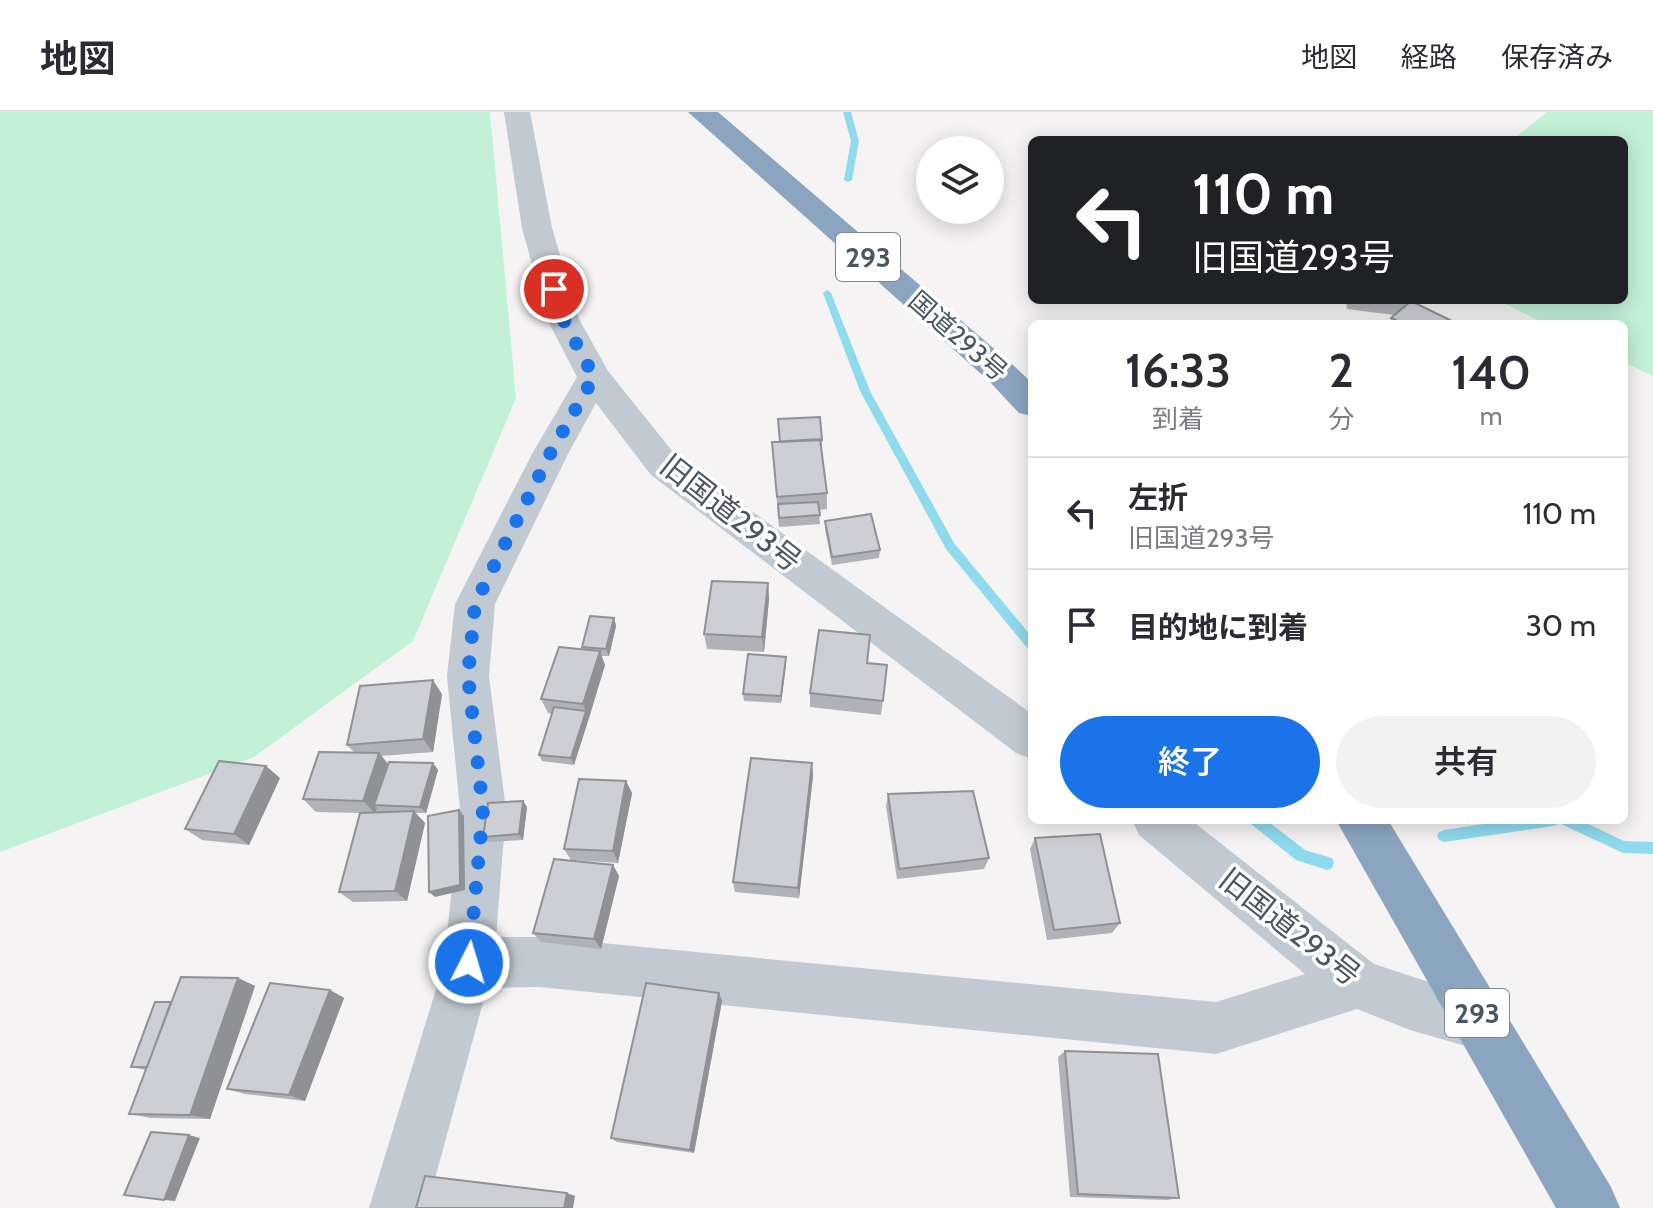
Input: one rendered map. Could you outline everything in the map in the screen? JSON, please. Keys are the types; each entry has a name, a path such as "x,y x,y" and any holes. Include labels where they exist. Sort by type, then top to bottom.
{"highway":[{"name":"国道293号","path":"702,112 1028,400"},
{"name":"293","path":"1362,824 1590,1208"}],"street":[{"name":"旧国道293号","path":"517,112 537,228 563,319 594,377 664,466 1028,736"},
{"path":"398,1208 469,963 483,810 468,676 475,604 550,454 594,377"},
{"name":"旧国道293号","path":"1160,824 1357,983 1410,1004 1483,1025"},
{"path":"469,963 539,962 1216,1028 1357,983"}],"green space":[{"path":"0,112 490,112 516,398 413,641 254,757 0,852"},
{"path":"1547,112 1653,112 1653,376 1628,364 1628,320 1538,320 1505,304 1628,304 1628,136 1517,136"}],"building":[{"path":"1407,304 1417,304 1450,320 1395,320 1391,318"},
{"path":"820,417 822,440 780,442 778,419"},
{"path":"820,439 827,493 777,497 772,442"},
{"path":"818,502 820,515 779,518 778,504"},
{"path":"871,514 880,550 832,557 825,521"},
{"path":"712,581 768,583 762,637 704,634"},
{"path":"590,616 614,618 606,649 582,647"},
{"path":"819,630 870,635 867,663 887,665 883,701 810,693"},
{"path":"559,647 600,651 583,704 541,699"},
{"path":"748,654 786,657 781,696 743,694"},
{"path":"433,680 423,739 347,745 360,686"},
{"path":"554,707 586,711 571,758 539,755"},
{"path":"319,752 379,753 363,801 303,799"},
{"path":"751,758 812,763 798,888 733,882"},
{"path":"219,761 266,766 234,834 185,829"},
{"path":"389,762 433,763 420,807 374,805"},
{"path":"579,779 626,781 613,851 564,849"},
{"path":"973,791 989,858 899,869 888,794"},
{"path":"523,801 519,834 483,837 488,803"},
{"path":"459,810 460,885 429,892 428,816"},
{"path":"414,811 395,891 339,892 360,813"},
{"path":"1100,834 1120,923 1054,930 1035,838"},
{"path":"554,859 613,865 594,939 533,933"},
{"path":"181,977 238,978 190,1115 129,1114"},
{"path":"270,983 330,990 289,1095 227,1089"},
{"path":"646,983 719,993 690,1150 611,1138"},
{"path":"155,1002 171,1002 147,1067 131,1067"},
{"path":"1065,1051 1158,1054 1179,1198 1078,1194"},
{"path":"151,1132 189,1135 164,1200 124,1195"},
{"path":"425,1176 567,1193 564,1208 416,1208"}],"waterway":[{"path":"847,112 855,141 848,180"},
{"path":"827,293 865,391 950,546 1028,641"},
{"path":"1261,824 1301,855 1327,863"},
{"path":"1444,836 1526,824"},
{"path":"1574,824 1623,847 1653,848"}],"route":[{"path":"469,963 483,810 468,676 475,604 550,454 594,377 563,319 554,289"}]}
